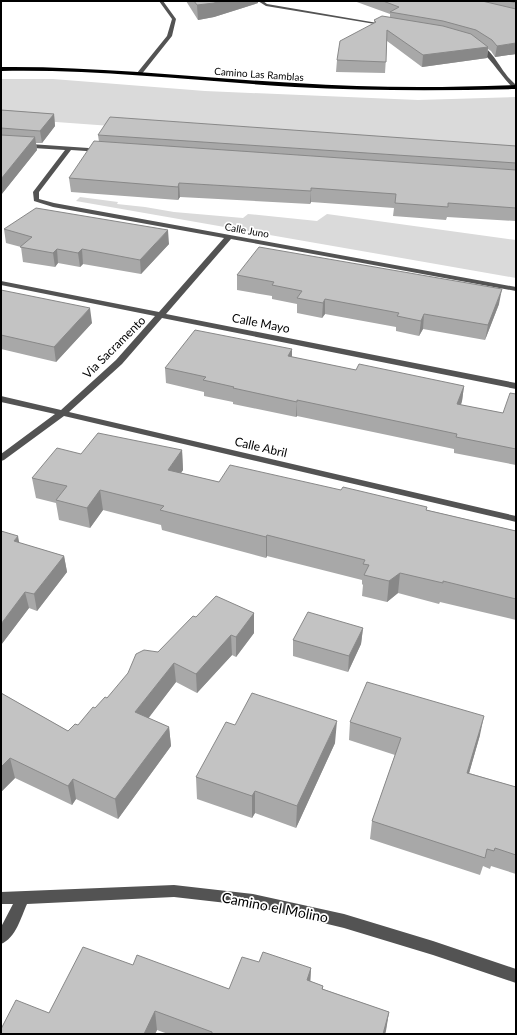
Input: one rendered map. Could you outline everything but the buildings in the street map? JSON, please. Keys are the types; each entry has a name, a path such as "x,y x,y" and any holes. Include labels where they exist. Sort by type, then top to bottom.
{"main road":[{"name":"Camino Las Ramblas","path":"1,69 80,70 266,84 375,89 434,90 516,87"}],"street":[{"path":"139,74 170,36 174,19 161,1"},
{"path":"260,1 266,5 396,27"},
{"path":"472,43 488,53 504,76 516,87"},
{"path":"1,144 109,151"},
{"name":"Calle Juno","path":"69,148 36,192 36,200 60,206 229,238 516,289"},
{"name":"Via Sacramento","path":"1,458 63,413 119,362 229,238"},
{"name":"Calle Mayo","path":"1,283 516,386"},
{"name":"Calle Abril","path":"1,399 516,519"},
{"name":"Camino el Molino","path":"1,898 174,891 253,900 344,921 433,948 516,976"},
{"path":"1,937 6,931 23,898"}],"shaded area":[{"path":"1,79 53,79 205,91 418,100 516,97 516,152 347,143 1,118"},
{"path":"80,197 174,212 243,218 248,214 317,221 327,214 516,240 516,278 76,201"}]}
